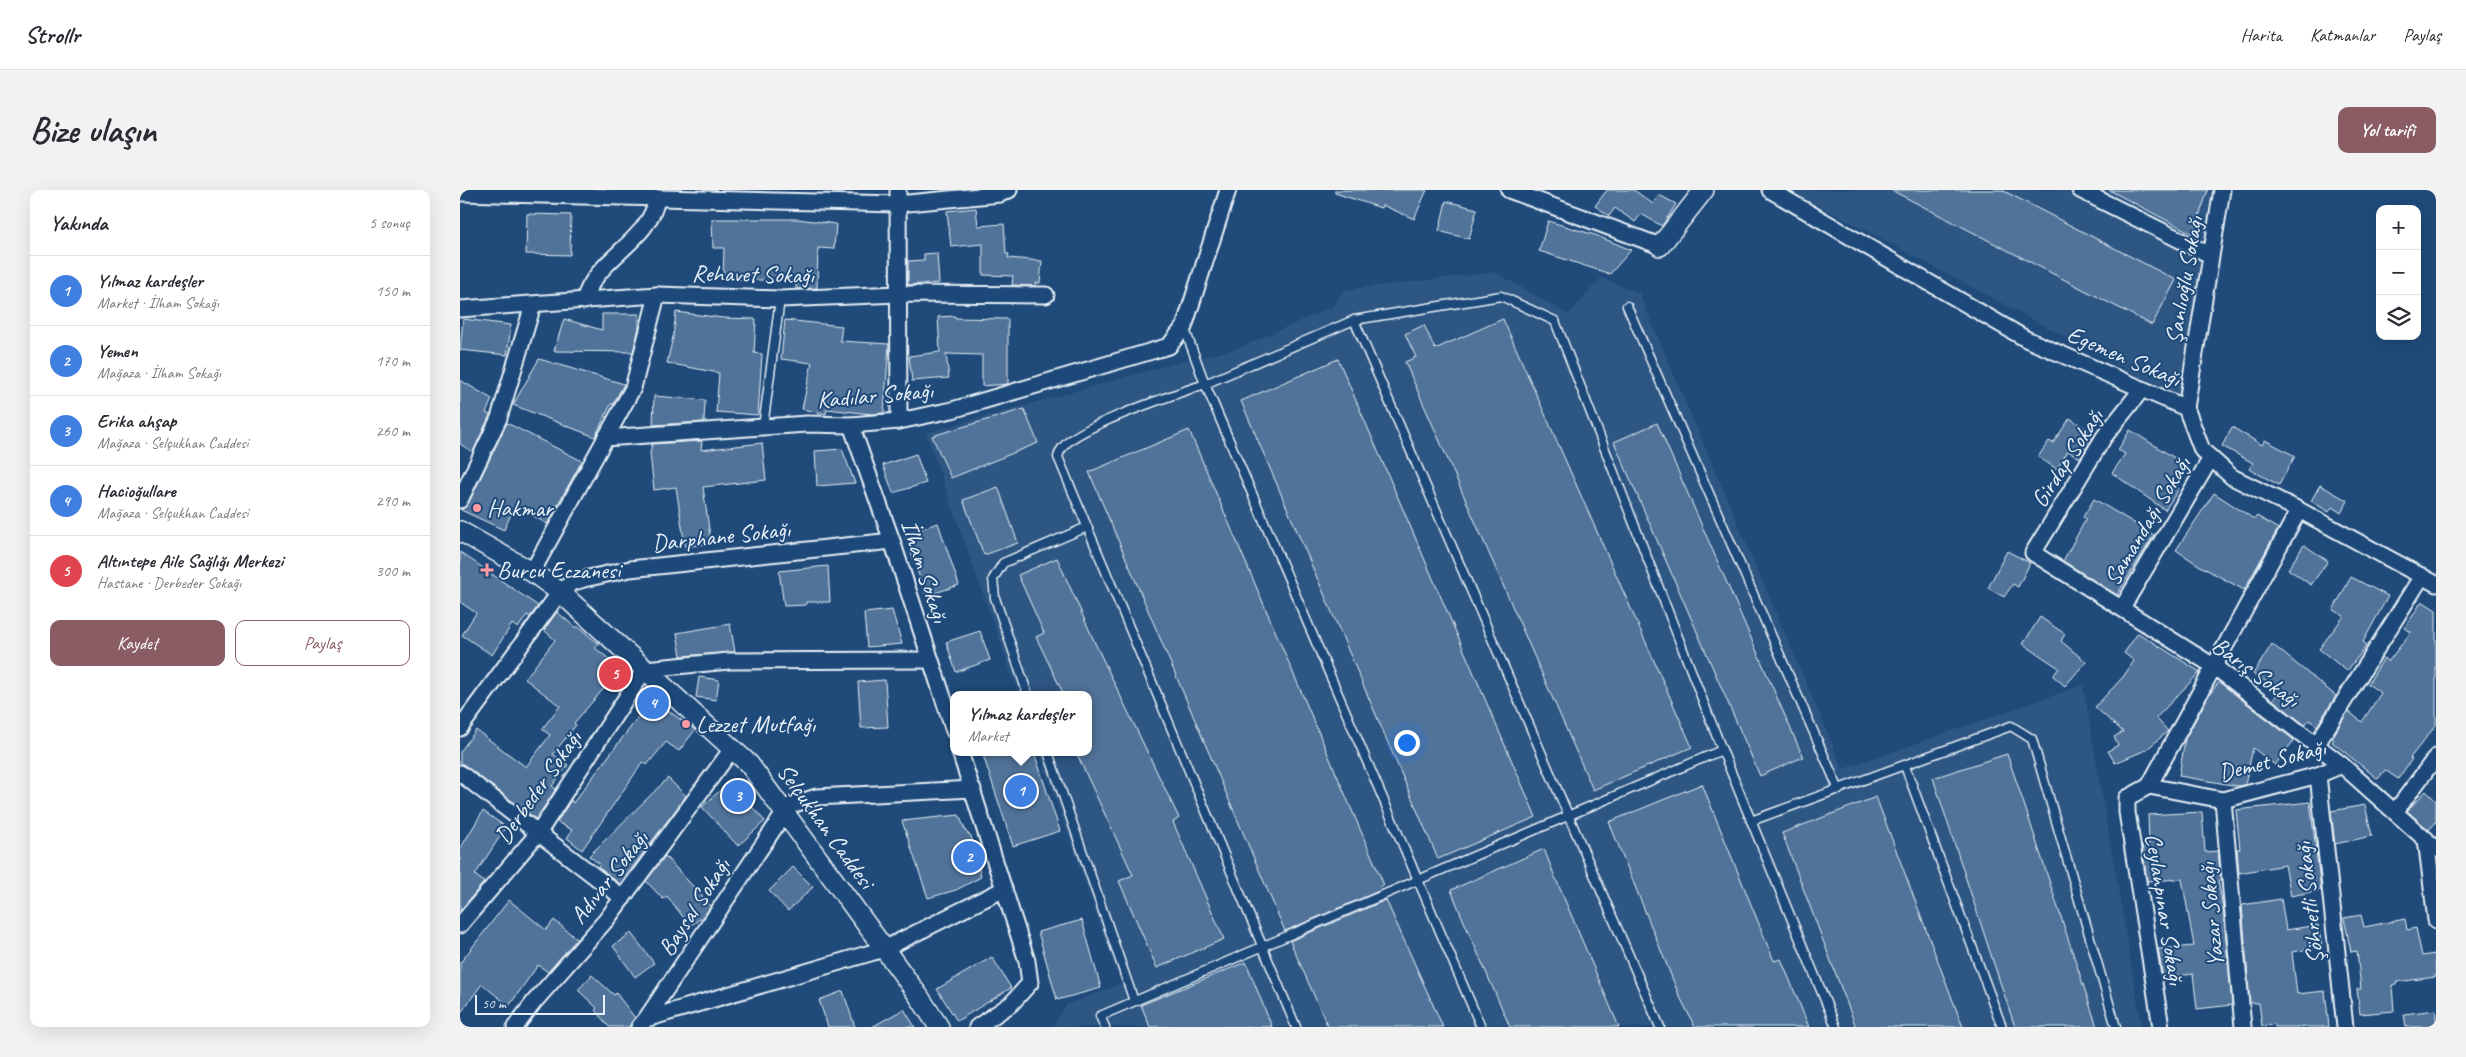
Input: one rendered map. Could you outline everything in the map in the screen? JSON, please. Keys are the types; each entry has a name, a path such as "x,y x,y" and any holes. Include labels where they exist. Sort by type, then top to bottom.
{"street":[{"path":"460,193 657,198 898,197 1000,194 1009,190"},
{"path":"1184,327 1228,190"},
{"path":"1509,190 1660,246 1704,190"},
{"name":"Egemen Sokağı","path":"1770,190 2026,339 2186,408 2202,450 2232,477 2299,510 2436,584"},
{"path":"2080,190 2210,255"},
{"name":"Şanlıoğlu Sokağı","path":"2186,408 2222,190"},
{"path":"898,197 898,421"},
{"path":"584,301 592,282 648,222 656,208 657,198"},
{"name":"Rehavet Sokağı","path":"460,309 657,295 780,299 899,294 1046,295"},
{"path":"532,572 633,388 657,295"},
{"path":"460,500 499,418 533,305"},
{"name":"Kadılar Sokağı","path":"606,438 807,424 850,425 898,421 952,410 1169,346 1184,327"},
{"name":"Girdap Sokağı","path":"2033,553 2104,437 2142,389"},
{"name":"İlham Sokağı","path":"850,425 892,540 950,719"},
{"name":"Samandağı Sokağı","path":"2122,608 2211,458"},
{"path":"2149,786 2299,510"},
{"name":"Selçukhan Caddesi","path":"460,531 532,572 560,592 749,764 939,1027"},
{"name":"Darphane Sokağı","path":"560,592 571,584 584,579 630,568 892,540"},
{"name":"Barış Sokağı","path":"2033,553 2215,667 2317,744 2431,844"},
{"name":"Demet Sokağı","path":"2317,744 2422,576"},
{"path":"460,728 560,592"},
{"path":"645,669 729,661 930,660"},
{"name":"Derbeder Sokağı","path":"460,925 539,832 645,669"},
{"name":"Adıvar Sokağı","path":"515,1027 534,1002 608,919 732,749"},
{"path":"961,756 1027,961 1030,983 1011,1004 977,1027"},
{"path":"2395,812 2436,757"},
{"name":"Demet Sokağı","path":"2149,786 2223,800 2318,775 2342,765"},
{"path":"460,773 623,898"},
{"name":"Şöhretli Sokağı","path":"2318,775 2345,1027"},
{"name":"Ceylanpınar Sokağı","path":"2149,786 2127,798 2161,1027"},
{"path":"784,811 795,802 816,797 973,789"},
{"name":"Yazar Sokağı","path":"2223,800 2243,1027"},
{"name":"Baysal Sokağı","path":"643,1023 784,811"},
{"path":"2431,844 2436,920"},
{"path":"643,1023 884,949 1004,889"}],"lane":[{"path":"1296,1027 1058,457 1063,446 1078,434 1140,407 1205,384 1354,320 1501,296 1555,321 1722,750 1836,1027"},
{"path":"763,427 780,299"},
{"path":"1628,306 1839,790"},
{"path":"1354,320 1660,1027"},
{"path":"1184,327 1205,384 1416,880 1481,1027"},
{"path":"1027,691 995,598 993,579 1003,563 1087,527"},
{"path":"1751,822 2012,726 2032,738 2116,1027"},
{"path":"1105,1027 1100,1016 1568,814 1722,750"},
{"path":"1049,756 1134,1001"},
{"path":"1905,766 2002,1027"}],"shaded area":[{"path":"1790,190 2214,190 2178,397 2101,356"},
{"path":"1495,272 1568,315 1601,278 1639,293 1843,769 2083,685 2142,1027 1053,1027 1066,1005 1121,984 1040,756 1092,756 1092,691 1018,691 926,433 1172,364 1236,349 1332,307 1345,290"}],"building":[{"path":"1335,190 1427,190 1414,219 1382,205 1381,208 1335,193"},
{"path":"1607,190 1634,190 1653,204 1659,195 1676,204 1662,226 1641,214 1635,222 1615,208 1609,216 1595,206"},
{"path":"1891,190 2002,190 2176,280 2152,325"},
{"path":"2109,190 2208,190 2193,234"},
{"path":"1446,201 1477,209 1469,239 1439,231"},
{"path":"976,208 978,226 1004,224 1006,254 1009,254 1008,258 1042,261 1040,283 1036,283 1036,286 1012,285 1013,276 983,275 983,244 951,247 947,211"},
{"path":"527,214 571,215 570,255 526,254"},
{"path":"712,219 798,219 836,224 834,249 818,248 817,288 796,289 796,281 723,279 724,248 713,248"},
{"path":"1548,221 1595,235 1631,250 1610,274 1539,251"},
{"path":"937,253 939,283 908,285 908,261 924,260 924,254"},
{"path":"676,312 723,318 756,319 754,353 762,354 758,415 716,412 719,373 667,363"},
{"path":"602,314 639,314 639,328 633,352 554,351 564,319 602,330"},
{"path":"955,316 955,318 1008,319 1008,384 982,386 982,355 946,354 949,378 912,381 909,356 940,352 938,317"},
{"path":"463,319 511,325 507,355 460,350"},
{"path":"1503,319 1692,747 1593,790 1405,362 1416,357 1405,334 1424,325 1435,349"},
{"path":"785,320 842,326 840,341 889,344 884,413 871,414 827,409 826,414 802,409 812,363 781,359"},
{"path":"539,359 624,384 613,404 611,404 595,437 513,405"},
{"path":"1338,359 1536,817 1438,859 1241,401"},
{"path":"460,380 492,399 486,413 490,415 473,452 460,444"},
{"path":"654,396 705,400 704,422 653,425"},
{"path":"1024,409 1038,443 951,478 932,436"},
{"path":"2070,418 2095,435 2080,458 2068,451 2057,469 2038,457 2049,441 2053,443"},
{"path":"507,423 582,461 547,524 515,505 504,530 461,510 468,504"},
{"path":"1657,423 1803,757 1760,776 1614,442"},
{"path":"2232,427 2262,445 2265,440 2295,456 2279,485 2249,469 2253,463 2222,446"},
{"path":"1189,430 1384,885 1380,886 1381,890 1285,931 1089,472"},
{"path":"2130,430 2189,467 2175,487 2179,489 2165,510 2112,473 2125,454 2118,450"},
{"path":"702,441 701,450 762,443 766,480 703,487 711,543 685,547 676,487 654,490 650,453 652,444"},
{"path":"842,449 855,483 817,486 815,451"},
{"path":"916,454 926,483 893,493 883,465"},
{"path":"2320,485 2348,501 2341,513 2332,507 2329,512 2311,501"},
{"path":"998,487 1018,543 984,555 963,500"},
{"path":"2214,493 2254,519 2257,516 2278,529 2244,590 2200,566 2176,550"},
{"path":"2094,499 2154,535 2117,595 2063,561 2086,519 2083,517"},
{"path":"938,523 959,585 926,596 905,534"},
{"path":"2304,545 2328,561 2311,585 2288,569"},
{"path":"2007,551 2030,563 2018,587 2013,584 2004,597 1988,588"},
{"path":"460,552 538,606 530,617 527,615 518,628 512,624 492,655 462,635 476,613 460,602"},
{"path":"1057,558 1095,643 1179,818 1173,822 1224,939 1157,968 1119,881 1133,875 1078,756 1092,756 1092,691 1062,691 1036,637 1044,633 1018,575"},
{"path":"828,566 830,602 806,602 806,605 784,606 779,571"},
{"path":"2351,577 2388,596 2363,642 2367,645 2347,671 2319,649 2344,616 2333,610"},
{"path":"2422,601 2436,610 2436,725 2410,758 2412,759 2398,779 2385,770 2378,779 2332,742 2334,740 2332,738 2348,711 2362,722 2381,693 2368,684 2384,658 2388,662 2411,632 2405,628"},
{"path":"892,610 902,644 867,647 864,613"},
{"path":"557,612 599,644 595,648 626,672 612,691 606,686 574,723 576,725 553,754 568,765 552,786 556,789 536,819 460,762 460,752 476,730 526,767 550,735 542,729 560,706 525,679 555,640 544,630"},
{"path":"2040,617 2065,634 2061,641 2086,662 2065,686 2053,676 2059,668 2023,644"},
{"path":"730,624 735,652 681,656 677,633"},
{"path":"980,631 990,660 956,672 946,642"},
{"path":"2138,633 2200,672 2156,718 2168,731 2146,750 2115,763 2108,751 2118,745 2114,737 2123,732 2095,707 2123,677 2134,661 2124,653"},
{"path":"2272,644 2336,696 2317,726 2309,720 2305,725 2273,700 2280,690 2253,674"},
{"path":"699,677 719,680 716,700 696,697"},
{"path":"885,680 888,727 861,728 858,682"},
{"path":"2219,682 2294,740 2275,765 2253,748 2245,785 2238,786 2179,776 2185,739 2209,695"},
{"path":"652,699 695,730 679,751 666,742 647,765 643,762 582,850 567,838 572,830 557,822 571,800 573,803"},
{"path":"2007,754 2097,1027 2015,1027 1991,955 1933,778"},
{"path":"983,756 1035,756 1060,831 1013,846"},
{"path":"668,778 686,796 620,884 598,867 600,864 589,856"},
{"path":"729,782 765,821 738,846 702,807"},
{"path":"1702,784 1774,961 1781,959 1809,1027 1695,1027 1679,995 1609,822"},
{"path":"2426,791 2436,801 2436,822 2429,830 2407,811"},
{"path":"1876,797 1963,1027 1856,1027 1782,833"},
{"path":"2310,802 2321,890 2291,896 2285,865 2239,873 2237,849 2240,849 2236,810"},
{"path":"2365,805 2372,836 2335,844 2331,811"},
{"path":"483,811 506,827 475,875 484,882 460,911 460,849"},
{"path":"2202,812 2205,852 2218,851 2221,880 2218,880 2223,908 2232,1005 2197,1009 2193,974 2163,978 2158,949 2194,946 2182,879 2147,881 2142,845 2149,844 2148,815"},
{"path":"959,815 966,832 971,836 981,877 956,890 928,898 902,821"},
{"path":"1544,849 1619,1027 1510,1027 1462,917 1451,890"},
{"path":"665,856 711,906 704,916 690,926 667,896 663,899 646,881"},
{"path":"793,867 813,887 788,911 769,891"},
{"path":"2281,899 2286,930 2318,925 2322,947 2292,952 2297,994 2325,991 2329,1027 2275,1027 2275,1024 2262,1026 2259,1003 2250,1003 2242,905"},
{"path":"509,900 546,930 554,920 577,939 548,972 538,965 509,1006 482,984 460,1014 460,963"},
{"path":"1386,900 1443,1027 1328,1027 1290,941"},
{"path":"2361,915 2364,927 2405,919 2407,930 2416,928 2422,956 2435,954 2436,977 2396,982 2396,984 2392,985 2394,1011 2360,1014 2357,989 2361,989 2357,951 2351,952 2344,918"},
{"path":"1082,920 1101,988 1057,1000 1038,932"},
{"path":"631,933 654,963 635,977 613,946"},
{"path":"992,957 1011,988 957,1021 937,989"},
{"path":"1246,962 1272,1027 1150,1027 1141,1005"},
{"path":"592,975 614,995 616,993 635,1018 629,1027 609,1027 595,1010 597,1008 578,990"},
{"path":"843,991 855,1027 828,1027 819,1000"},
{"path":"904,1009 915,1027 872,1027"},
{"path":"2436,1010 2436,1027 2406,1027 2404,1014"}],"place":[{"name":"Hakmar","path":"477,508"},
{"name":"Burcu Eczanesi","path":"487,570"},
{"name":"Altıntepe Aile Sağlığı Merkezi","path":"615,674"},
{"name":"Hacioğullare","path":"653,703"},
{"name":"Lezzet Mutfağı","path":"686,724"},
{"name":"Yılmaz kardeşler","path":"1021,791"},
{"name":"Erika ahşap","path":"738,796"},
{"name":"Yemen","path":"969,857"}]}
